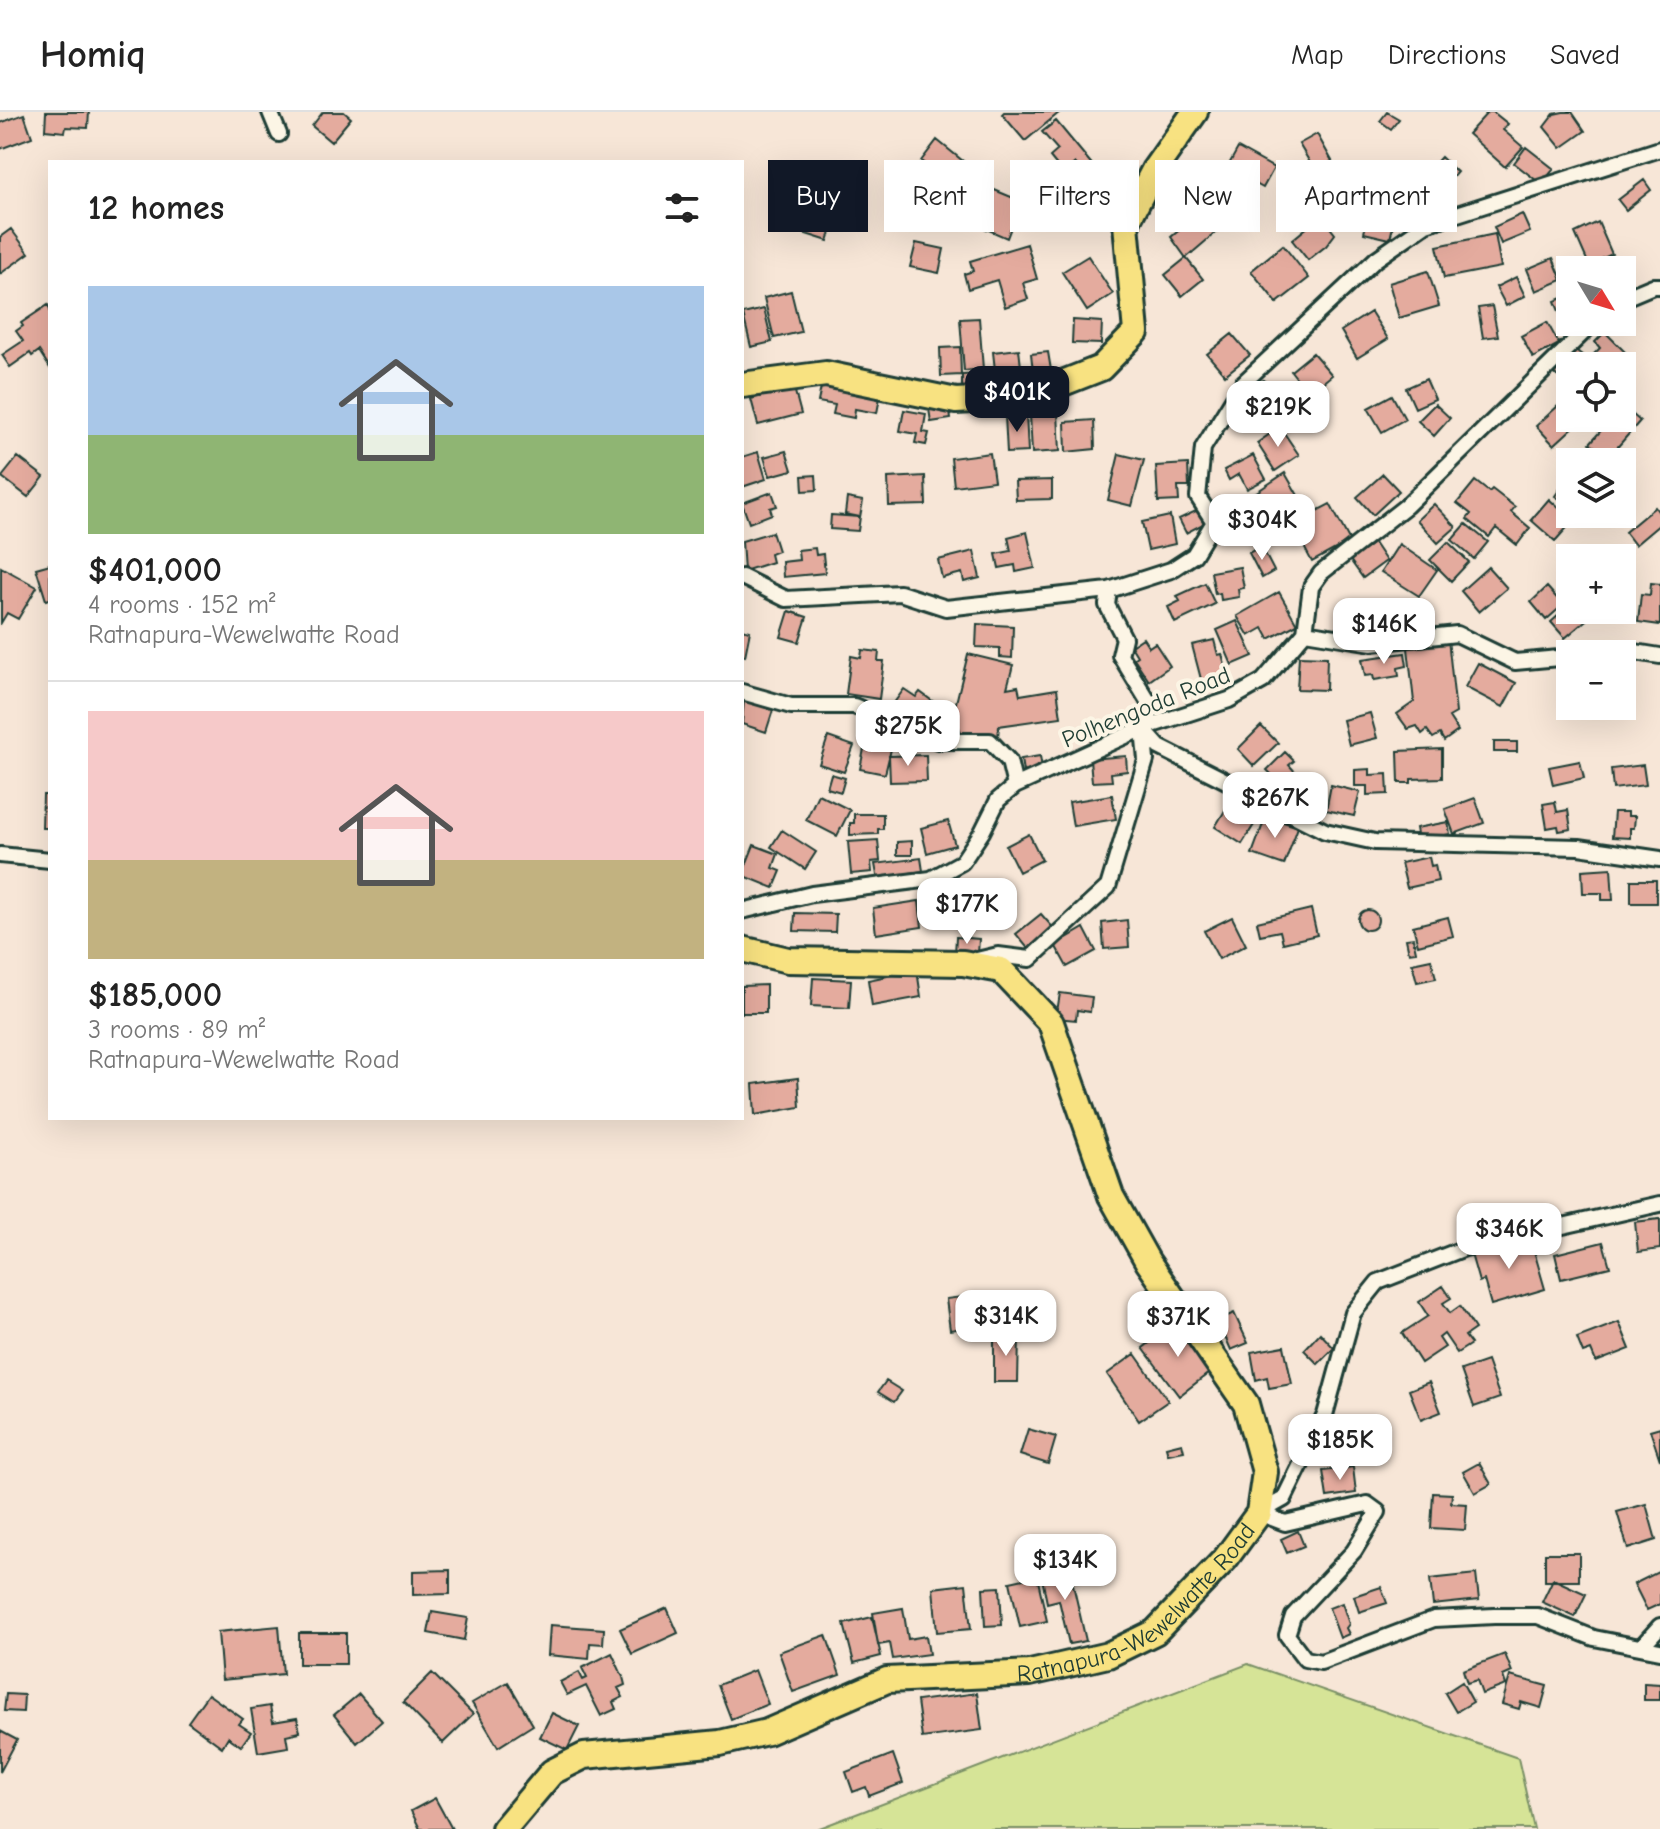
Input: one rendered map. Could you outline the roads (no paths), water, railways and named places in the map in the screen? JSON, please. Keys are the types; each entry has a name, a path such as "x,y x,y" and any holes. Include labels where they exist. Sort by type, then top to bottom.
{"main road":[{"path":"744,385 826,374 956,401 1027,397 1101,368 1136,332 1126,224 1154,170 1195,112"},
{"name":"Ratnapura-Wewelwatte Road","path":"504,1829 552,1772 584,1756 720,1743 767,1732 887,1680 1030,1673 1108,1655 1155,1632 1226,1558 1259,1513 1265,1472 1246,1404 1148,1262 1111,1196 1051,1023 1001,970 963,963 788,960 744,949"}],"street":[{"path":"270,112 279,134"},
{"path":"744,578 786,599 900,593 946,608 1109,590 1171,570 1194,555 1214,522 1198,497 1203,448 1243,383 1376,259 1426,224 1660,149"},
{"path":"1636,293 1660,286"},
{"path":"1556,658 1515,662 1457,634 1372,643 1305,632 1311,587 1321,573 1406,506 1580,336"},
{"path":"963,963 998,955 1030,959 1108,887 1146,760 1143,728 1151,706 1120,655 1124,638 1107,605 1109,590"},
{"name":"Polhengoda Road","path":"744,911 812,894 931,879 962,862 998,800 1015,786 1143,728 1229,700 1263,681 1305,632"},
{"path":"1636,652 1660,656"},
{"path":"744,693 791,706 854,706 938,741 990,741 1009,761 1015,786"},
{"path":"1143,728 1159,747 1325,831 1375,842 1579,847 1660,859"},
{"path":"0,855 48,860"},
{"path":"1259,1513 1284,1499 1325,1415 1353,1313 1378,1282 1465,1248 1660,1204"},
{"path":"1259,1513 1285,1523 1367,1504 1378,1512 1354,1551 1293,1616 1287,1635 1305,1659 1321,1662 1434,1619 1494,1616 1538,1616 1594,1638 1660,1651"},
{"path":"1641,1647 1660,1626"}]}
